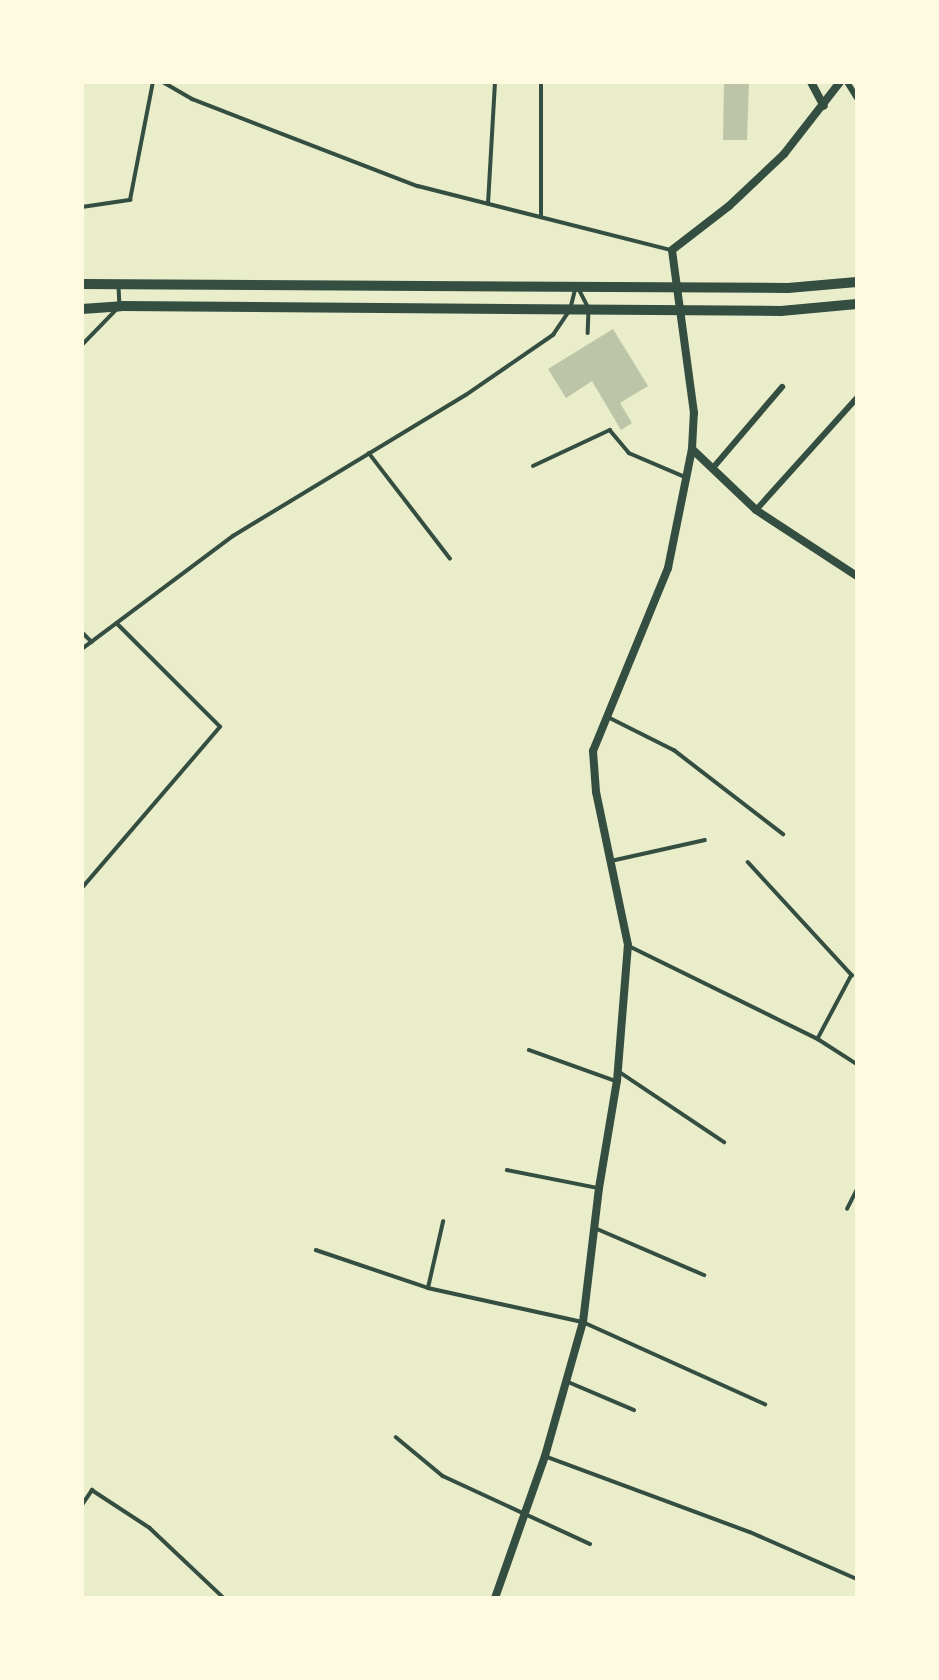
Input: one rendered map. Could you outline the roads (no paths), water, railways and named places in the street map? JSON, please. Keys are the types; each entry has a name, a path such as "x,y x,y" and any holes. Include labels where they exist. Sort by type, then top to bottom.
{"main road":[{"path":"82,284 576,284 788,288 857,282"},
{"path":"82,309 121,306 678,308 781,311 857,304"}],"street":[{"path":"811,82 824,106"},
{"path":"495,1598 523,1511 545,1456 564,1381 583,1322 598,1188 617,1081 628,945 593,751 610,718 668,568 692,449 694,413 672,250 729,206 784,154 824,106 840,82"},
{"path":"847,82 857,98"},
{"path":"712,469 782,387"},
{"path":"756,510 857,398"},
{"path":"692,449 756,510 857,576"}],"lane":[{"path":"82,207 130,200 153,82"},
{"path":"488,204 495,82"},
{"path":"541,82 541,215"},
{"path":"166,83 192,99 418,186 672,250"},
{"path":"82,345 121,306 118,282"},
{"path":"82,649 233,536 466,395 555,337 571,309 576,284"},
{"path":"576,284 589,309 588,332"},
{"path":"533,466 610,430 629,453 687,478"},
{"path":"369,453 450,558"},
{"path":"82,888 220,727 116,624"},
{"path":"82,632 92,642"},
{"path":"610,718 674,750 783,834"},
{"path":"611,861 705,840"},
{"path":"748,862 852,975 818,1039"},
{"path":"628,945 818,1039 857,1064"},
{"path":"529,1050 617,1081"},
{"path":"618,1070 724,1142"},
{"path":"507,1170 598,1188"},
{"path":"847,1209 857,1189"},
{"path":"428,1288 443,1222"},
{"path":"593,1228 704,1275"},
{"path":"316,1250 428,1288 583,1322 765,1404"},
{"path":"564,1381 634,1410"},
{"path":"396,1437 443,1476 590,1544"},
{"path":"545,1456 750,1532 857,1579"},
{"path":"82,1505 92,1490 150,1528 224,1598"}]}
